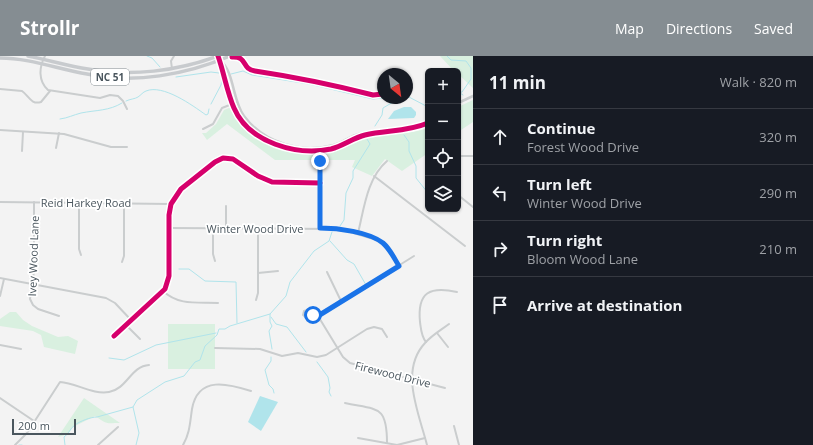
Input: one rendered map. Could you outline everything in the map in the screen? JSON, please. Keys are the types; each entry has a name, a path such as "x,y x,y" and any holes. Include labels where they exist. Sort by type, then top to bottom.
{"main road":[{"name":"NC 51","path":"28,56 43,57 102,71 131,72 172,69 218,56"},
{"name":"NC 51","path":"0,58 41,64 94,76 119,77 183,72 230,56"}],"street":[{"path":"172,69 171,61 174,56"},
{"path":"218,56 229,77 243,115 251,124 274,141 288,146 332,146 366,131 392,131"},
{"path":"43,57 41,64 42,80 45,88 100,98 110,95 118,96 123,101 127,109"},
{"path":"220,60 232,104 240,118 247,126 268,142 284,148 329,149 366,135 406,130 425,124"},
{"path":"0,89 22,91 30,100 36,103 41,102 50,90"},
{"path":"461,102 473,96"},
{"path":"203,129 213,124 222,108 237,102"},
{"path":"0,130 60,133 107,146 126,147"},
{"path":"22,151 23,132"},
{"path":"56,148 60,133"},
{"path":"461,156 473,156"},
{"path":"114,336 163,291 169,276 169,228 171,204 181,189 215,162 223,158 236,160 269,182 320,183"},
{"path":"320,161 320,228"},
{"path":"358,234 374,176 387,161"},
{"path":"374,176 464,246"},
{"path":"461,197 473,207"},
{"name":"Reid Harkey Road","path":"0,202 171,204"},
{"name":"Ivey Wood Lane","path":"34,202 34,271 30,296 33,305 38,309 59,316"},
{"path":"79,202 81,255"},
{"path":"122,262 124,256 124,203"},
{"path":"226,206 226,228"},
{"name":"Winter Wood Drive","path":"169,228 340,229 373,238 382,243 399,266"},
{"path":"213,228 213,254 215,261"},
{"path":"256,300 258,273 258,228"},
{"path":"313,314 311,318 308,319 304,317 303,314 307,310 310,310 313,314 318,316 414,256"},
{"path":"258,273 278,271"},
{"path":"327,272 341,301"},
{"path":"0,278 106,298 115,303 131,320"},
{"path":"0,296 4,279"},
{"path":"426,342 421,334 419,305 421,299 435,290 457,292"},
{"path":"163,291 173,299 181,302 218,303"},
{"name":"Firewood Drive","path":"318,316 338,348 348,361 355,366 445,388"},
{"path":"126,324 140,339"},
{"path":"427,445 413,389 412,379 416,358 426,342 449,324"},
{"path":"215,348 260,349 282,356 298,354 317,357 326,355 370,328 382,329 387,337"},
{"path":"436,333 448,347"},
{"path":"0,345 21,349"},
{"path":"15,445 34,421 60,382 100,392 110,392 122,385 138,367 149,365"},
{"path":"183,445 190,430 193,405 201,391 210,386 221,384 252,391"},
{"path":"0,398 34,421"},
{"path":"345,403 375,410 381,413 387,423 388,443"},
{"path":"454,426 459,445"},
{"path":"98,445 118,428"},
{"path":"358,438 401,444 425,438"}],"green space":[{"path":"440,56 473,56 473,88 461,77 461,68 451,68"},
{"path":"473,100 473,122 461,130 461,106"},
{"path":"229,108 232,109 241,122 252,133 265,142 278,148 293,152 324,152 344,147 371,136 406,133 425,129 425,155 402,171 385,159 372,176 352,167 355,160 275,160 227,124 207,140 202,133 206,133 216,124 224,110"},
{"path":"10,312 16,312 23,320 32,326 58,337 68,336 78,341 75,354 44,347 41,335 33,331 0,326 0,319"},
{"path":"168,324 215,324 215,369 168,369"},
{"path":"84,398 120,423 107,423 95,416 73,427 68,434 58,437"}],"water":[{"path":"404,107 411,107 416,112 414,118 388,119 394,111"},
{"path":"260,396 278,402 261,431 248,422"}],"waterway":[{"path":"147,56 152,58 160,67"},
{"path":"447,56 451,60 466,61 471,68 471,79 461,92"},
{"path":"231,74 243,71 252,75 309,84 373,99 377,99"},
{"path":"176,77 211,72 219,73"},
{"path":"211,104 222,80"},
{"path":"126,101 137,98 146,91 161,90 177,97 206,115 208,114 209,109"},
{"path":"413,99 425,105"},
{"path":"60,119 81,113 107,109 122,103"},
{"path":"375,126 382,115 383,108 390,104"},
{"path":"404,135 409,142 409,151 416,166 416,178 425,189"},
{"path":"340,226 344,220 346,193 353,178 353,171 370,144 367,139"},
{"path":"272,349 269,331 272,326 270,322 270,314 286,296 290,282 314,251 329,241 332,232"},
{"path":"330,241 347,260 354,264 366,285"},
{"path":"179,269 189,269 205,281 236,282 237,323"},
{"path":"136,445 139,433 133,407 137,400 165,382 184,376 195,362 200,360 205,346 217,335 219,329 225,329 230,326 270,314"},
{"path":"271,317 276,324 287,327 306,352"},
{"path":"109,358 124,360 156,345 216,333"},
{"path":"271,357 271,361 265,370 269,385 273,389 274,393"},
{"path":"317,362 328,377 330,388 329,392 331,396"},
{"path":"65,445 64,437 73,426 80,422 89,418 133,407"}],"cycle path":[{"path":"218,56 234,108 241,120 262,138 275,144 289,148 318,151 340,146 365,135 412,128 425,124"},
{"path":"232,57 237,57 243,60 251,70 377,95"},
{"path":"114,336 165,289 169,276 169,215 171,204 181,189 215,162 223,158 233,159 258,176 272,182 320,183"}],"route":[{"path":"313,315 318,316 399,266 387,247 373,238 345,230 320,228 320,161"}]}
